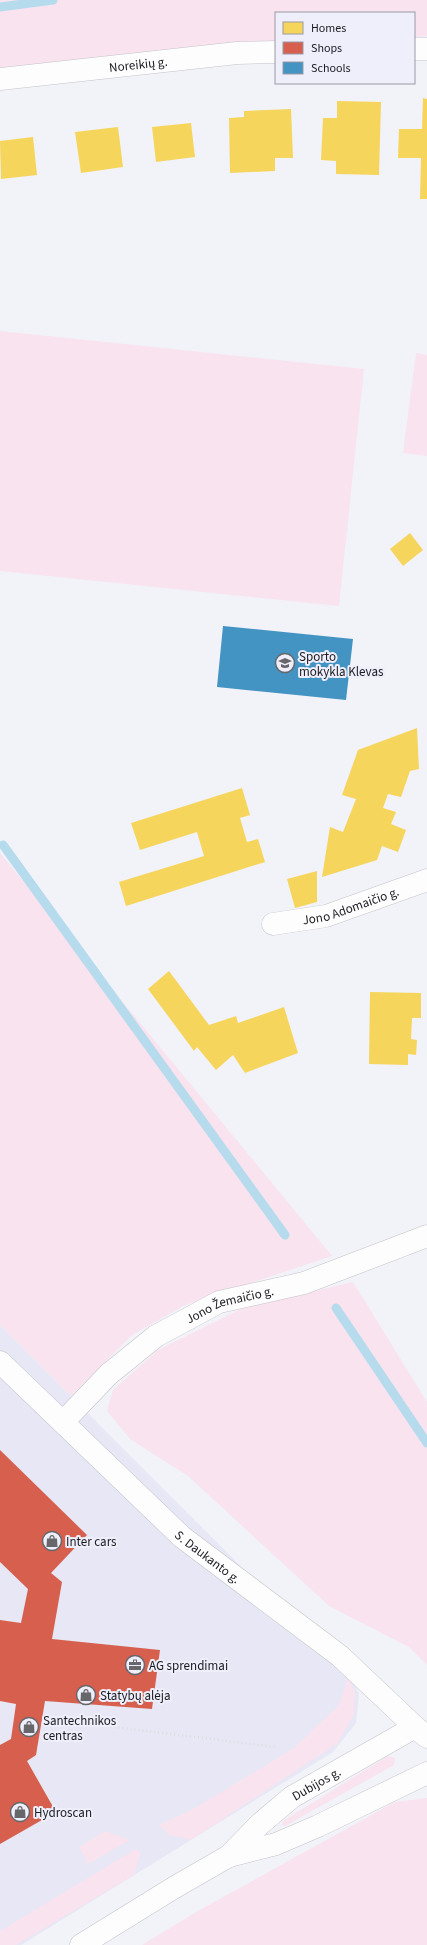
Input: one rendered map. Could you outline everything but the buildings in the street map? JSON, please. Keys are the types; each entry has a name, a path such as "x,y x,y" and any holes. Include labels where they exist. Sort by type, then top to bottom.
{"street":[{"path":"415,49 427,49"},
{"name":"Noreikių g.","path":"0,79 237,54 275,52"},
{"name":"Jono Adomaičio g.","path":"273,924 326,916 427,880"},
{"name":"Jono Žemaičio g.","path":"63,1422 108,1374 156,1336 219,1302 304,1282 427,1236"},
{"name":"S. Daukanto g.","path":"0,1362 182,1537 340,1656 421,1732"},
{"name":"Dubijos g.","path":"229,1856 260,1824 292,1797 421,1732"},
{"name":"Dubijos g.","path":"81,1945 175,1887 229,1856 276,1844 318,1826 427,1773"}],"path":[{"path":"59,1720 275,1746"}],"shaded area":[{"path":"0,0 427,0 427,36 415,37 415,12 275,12 275,43 0,71"},
{"path":"0,331 364,369 339,606 0,571"},
{"path":"416,353 427,355 427,456 403,453"},
{"path":"0,853 332,1256 185,1305 132,1335 71,1396 0,1325"},
{"path":"353,1282 427,1402 427,1665 409,1647 329,1606 188,1476 130,1439 107,1411 113,1390 158,1350 241,1309"},
{"path":"0,1325 350,1676 359,1693 356,1723 333,1752 21,1945 0,1945"},
{"path":"348,1678 355,1693 354,1714 338,1743 191,1840 169,1835 159,1825 195,1808 294,1748 339,1705"},
{"path":"388,1756 395,1758 394,1765 285,1826 282,1825 283,1821"},
{"path":"427,1798 427,1945 142,1945 198,1911 395,1802"},
{"path":"105,1831 130,1840 88,1864 79,1847"},
{"path":"136,1849 141,1853 134,1875 16,1945 0,1945 0,1931"}],"waterway":[{"path":"0,7 53,0"},
{"path":"3,845 285,1235"},
{"path":"336,1308 427,1443"}],"place":[{"name":"Sporto mokykla Klevas","path":"285,663"},
{"name":"Inter cars","path":"52,1541"},
{"name":"AG sprendimai","path":"135,1665"},
{"name":"Statybų alėja","path":"86,1695"},
{"name":"Santechnikos centras","path":"29,1727"},
{"name":"Hydroscan","path":"20,1812"}]}
